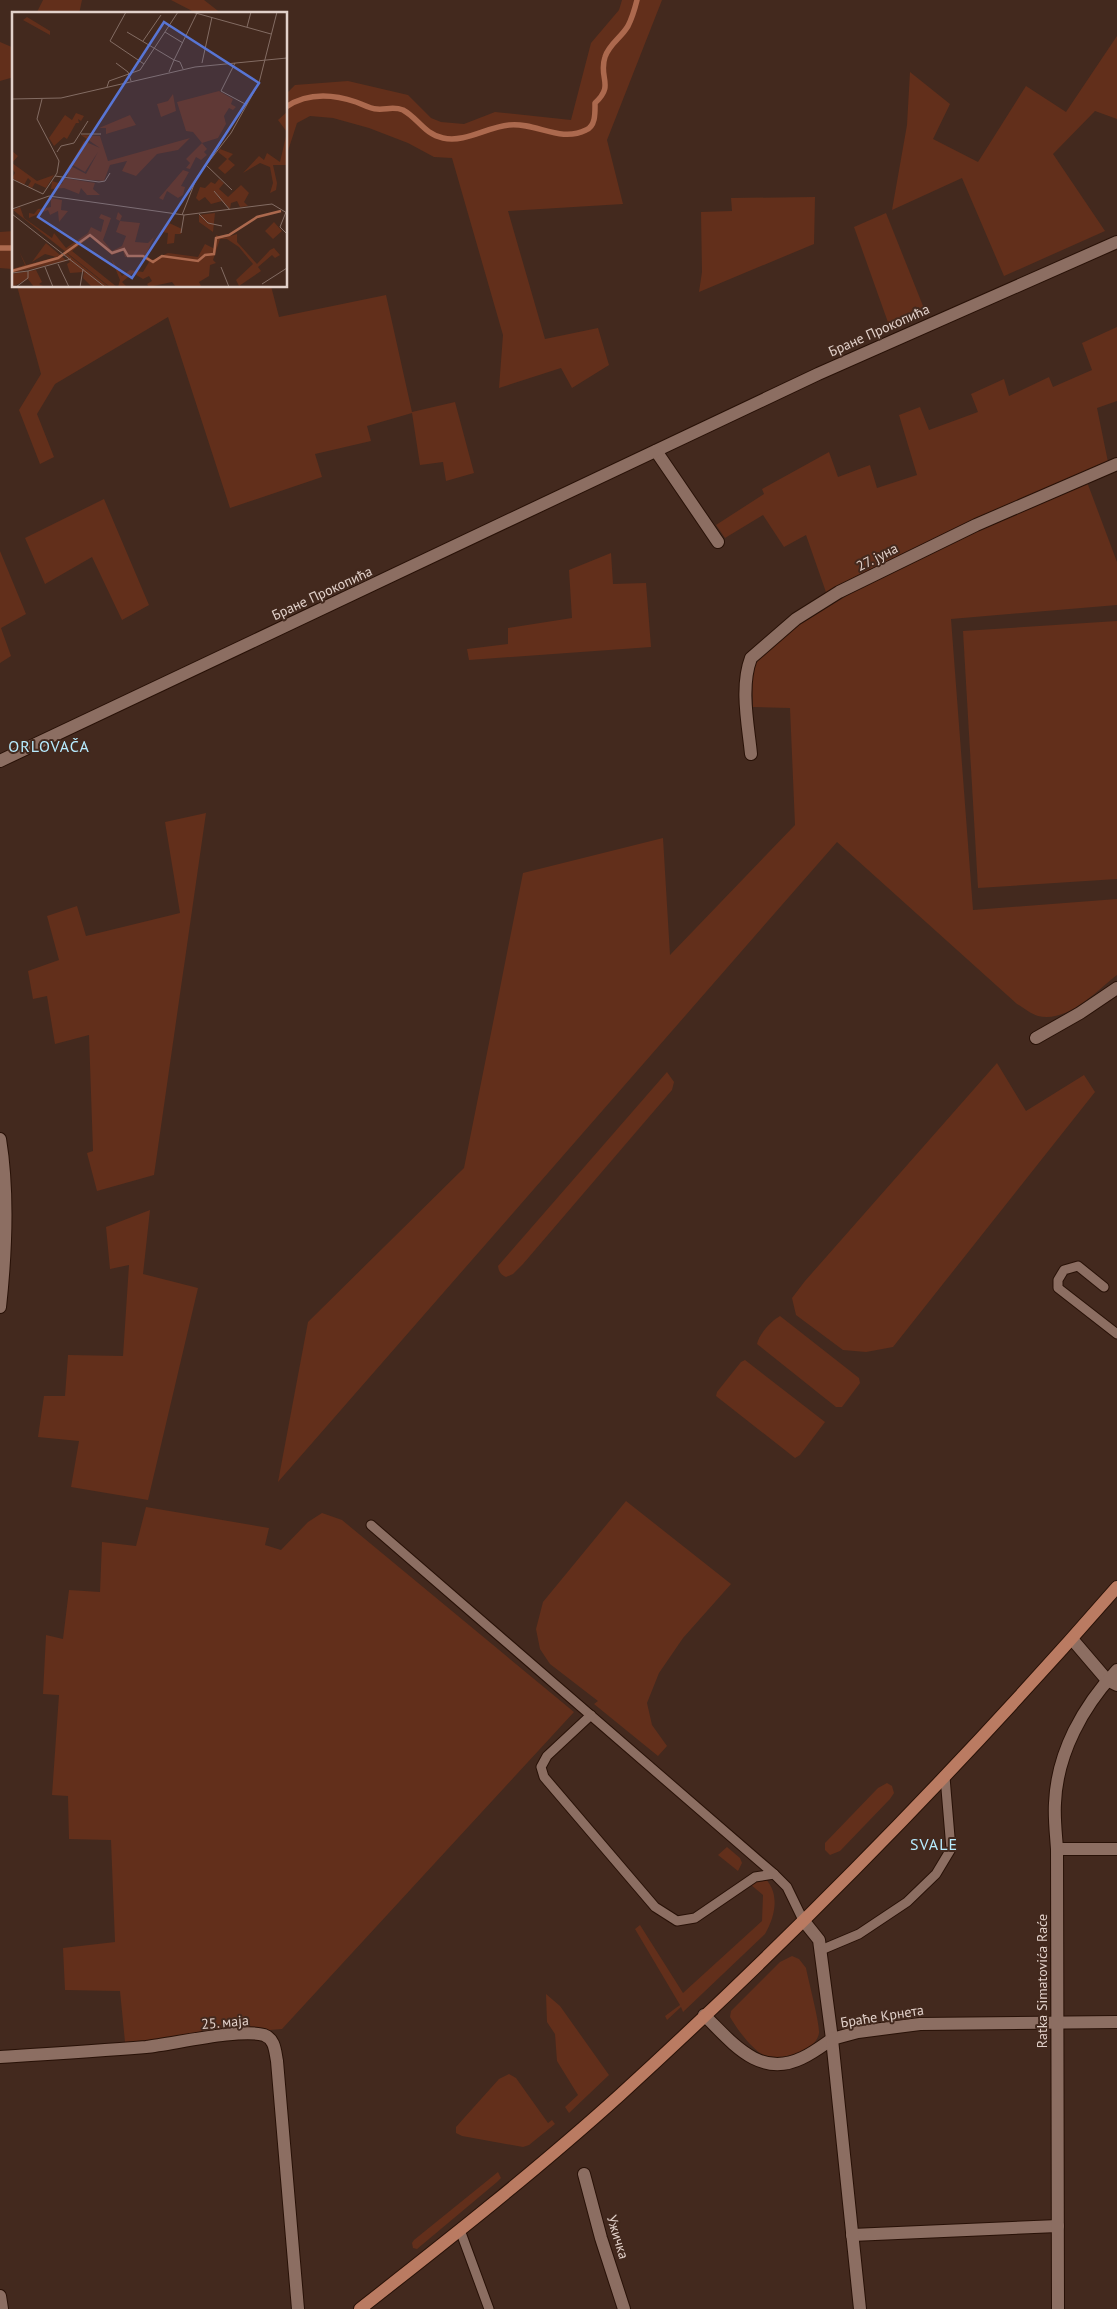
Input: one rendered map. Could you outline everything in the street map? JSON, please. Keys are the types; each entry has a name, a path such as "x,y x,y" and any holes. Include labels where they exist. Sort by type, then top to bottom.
{"main road":[{"path":"360,2309 460,2230 619,2095 804,1920 857,1869 945,1776 1072,1639 1117,1587"}],"street":[{"name":"Бране Прокопића","path":"0,760 818,374 1117,242"},
{"path":"656,451 718,542"},
{"name":"27. јуна","path":"751,754 745,680 748,666 751,658 796,619 839,592 968,528 1117,464"},
{"path":"1036,1038 1080,1014 1117,988"},
{"path":"0,1139 5,1192 3,1274 0,1307"},
{"path":"1072,1639 1112,1683"},
{"name":"Ratka Simatovića Raće","path":"1058,2309 1057,1849 1055,1804 1058,1777 1069,1742 1086,1707 1112,1683 1117,1670"},
{"path":"1057,1849 1117,1849"},
{"path":"704,2015 735,2045 755,2060 770,2066 801,2059 832,2039 819,1940 804,1920"},
{"name":"Браће Крнета","path":"860,2309 832,2039 858,2032 920,2024 1117,2022"},
{"name":"25. маја","path":"0,2057 146,2047 240,2034 256,2034 270,2038 274,2044 277,2061 298,2309"},
{"name":"Ужичка","path":"584,2174 601,2238 624,2309"},
{"path":"852,2235 1058,2226"},
{"path":"0,2296 2,2309"}],"lane":[{"path":"1104,1287 1078,1266 1064,1270 1057,1284 1058,1288 1117,1334"},
{"path":"371,1525 774,1874 786,1887 804,1920"},
{"path":"591,1715 546,1756 541,1767 544,1777 655,1907 677,1921 695,1918 755,1877 774,1874"},
{"path":"821,1950 859,1934 907,1902 936,1874 951,1849 945,1776"},
{"path":"460,2230 489,2309"}],"shaded area":[{"path":"43,0 82,0 79,12 37,12"},
{"path":"171,0 204,0 219,12 194,12"},
{"path":"622,0 662,0 607,140 623,204 508,211 545,339 598,328 609,365 572,388 561,368 499,388 503,335 452,158 434,157 408,143 369,128 333,118 310,116 297,123 288,151 288,92 295,85 348,81 408,95 431,118 441,122 464,124 495,112 571,120 591,43 619,10"},
{"path":"1117,36 1117,119 1095,111 1053,154 1105,231 1004,276 962,178 892,210 907,125 910,72 950,104 933,139 978,162 1026,86 1066,112"},
{"path":"0,42 12,47 12,78 0,81"},
{"path":"815,197 814,244 699,292 702,272 701,212 732,211 731,198"},
{"path":"886,213 925,311 890,328 854,227"},
{"path":"12,231 12,269 0,268 0,232"},
{"path":"18,288 272,288 279,317 386,295 412,412 455,402 474,473 446,481 443,462 420,465 412,413 367,426 371,441 315,454 322,477 230,508 168,317 55,384 37,414 54,457 40,464 19,410 41,374"},
{"path":"1117,327 1117,401 1097,408 1108,462 827,595 806,535 784,547 763,515 725,538 716,525 764,494 762,489 829,452 838,477 870,465 877,488 917,475 899,415 920,407 929,430 978,412 971,394 1004,379 1009,396 1049,377 1053,387 1092,370 1082,343"},
{"path":"1087,482 1117,562 1117,605 951,619 973,910 1117,899 1117,975 1091,997 1071,1010 1049,1017 1033,1014 1017,1004 837,842 278,1482 308,1322 464,1168 523,873 663,838 670,955 795,825 790,708 753,707 752,675 758,657 791,630 872,580 972,532"},
{"path":"104,499 149,605 122,620 92,557 45,584 25,538"},
{"path":"0,551 26,614 1,628 11,656 0,663"},
{"path":"611,553 613,584 646,583 651,647 469,660 467,649 508,644 508,628 572,618 569,570"},
{"path":"1117,621 1117,879 978,888 963,631"},
{"path":"206,813 154,1175 97,1191 87,1153 93,1151 89,1035 55,1044 47,996 33,999 28,971 59,960 47,916 77,906 86,936 180,913 165,822"},
{"path":"997,1063 1026,1111 1084,1075 1095,1092 893,1347 866,1352 843,1350 796,1315 792,1298"},
{"path":"667,1072 674,1082 672,1090 523,1264 513,1274 506,1277 502,1275 498,1266"},
{"path":"150,1210 143,1274 198,1288 148,1500 71,1487 79,1441 38,1437 44,1396 65,1396 68,1355 123,1356 129,1265 110,1269 106,1227"},
{"path":"780,1316 859,1378 860,1383 842,1407 836,1407 757,1344 766,1328"},
{"path":"745,1360 825,1422 800,1455 795,1458 716,1396 717,1392 741,1362"},
{"path":"626,1501 731,1584 683,1638 659,1673 647,1703 652,1725 667,1746 658,1756 594,1704 598,1701 550,1664 540,1649 536,1629 543,1602"},
{"path":"146,1507 269,1528 265,1545 281,1550 308,1522 322,1513 342,1520 574,1712 282,2029 125,2042 120,1991 65,1990 63,1948 115,1942 111,1840 69,1839 68,1796 52,1795 59,1695 43,1694 46,1635 63,1639 69,1590 100,1592 102,1542 136,1546"},
{"path":"887,1783 892,1786 894,1793 890,1799 840,1851 830,1855 825,1850 825,1843 878,1788"},
{"path":"727,1847 740,1858 742,1863 738,1871 718,1855"},
{"path":"761,1875 772,1888 775,1903 772,1919 765,1934 683,2012 681,2007 667,2020 665,2016 680,2005 635,1929 640,1925 683,1993 762,1921 763,1895 750,1884"},
{"path":"792,1956 799,1959 806,1968 819,2033 811,2046 803,2051 784,2056 767,2056 756,2050 736,2027 730,2017 731,2011 780,1962"},
{"path":"546,1994 560,2006 609,2075 569,2113 565,2107 578,2095 557,2061 555,2034 547,2022"},
{"path":"509,2074 516,2078 548,2123 552,2120 555,2124 529,2145 523,2147 462,2136 456,2133 456,2127 499,2079"},
{"path":"498,2172 501,2178 497,2182 417,2249 413,2248 412,2243 414,2240"}],"waterway":[{"path":"288,106 302,99 329,96 347,99 374,109 399,109 408,113 436,136 451,139 468,137 509,125 529,126 567,134 586,130 592,125 595,103 604,91 603,64 605,57 609,48 628,26 637,0"},
{"path":"0,248 12,248"}],"district":[{"name":"ORLOVAČA","path":"49,746"},
{"name":"SVALE","path":"934,1844"}]}
